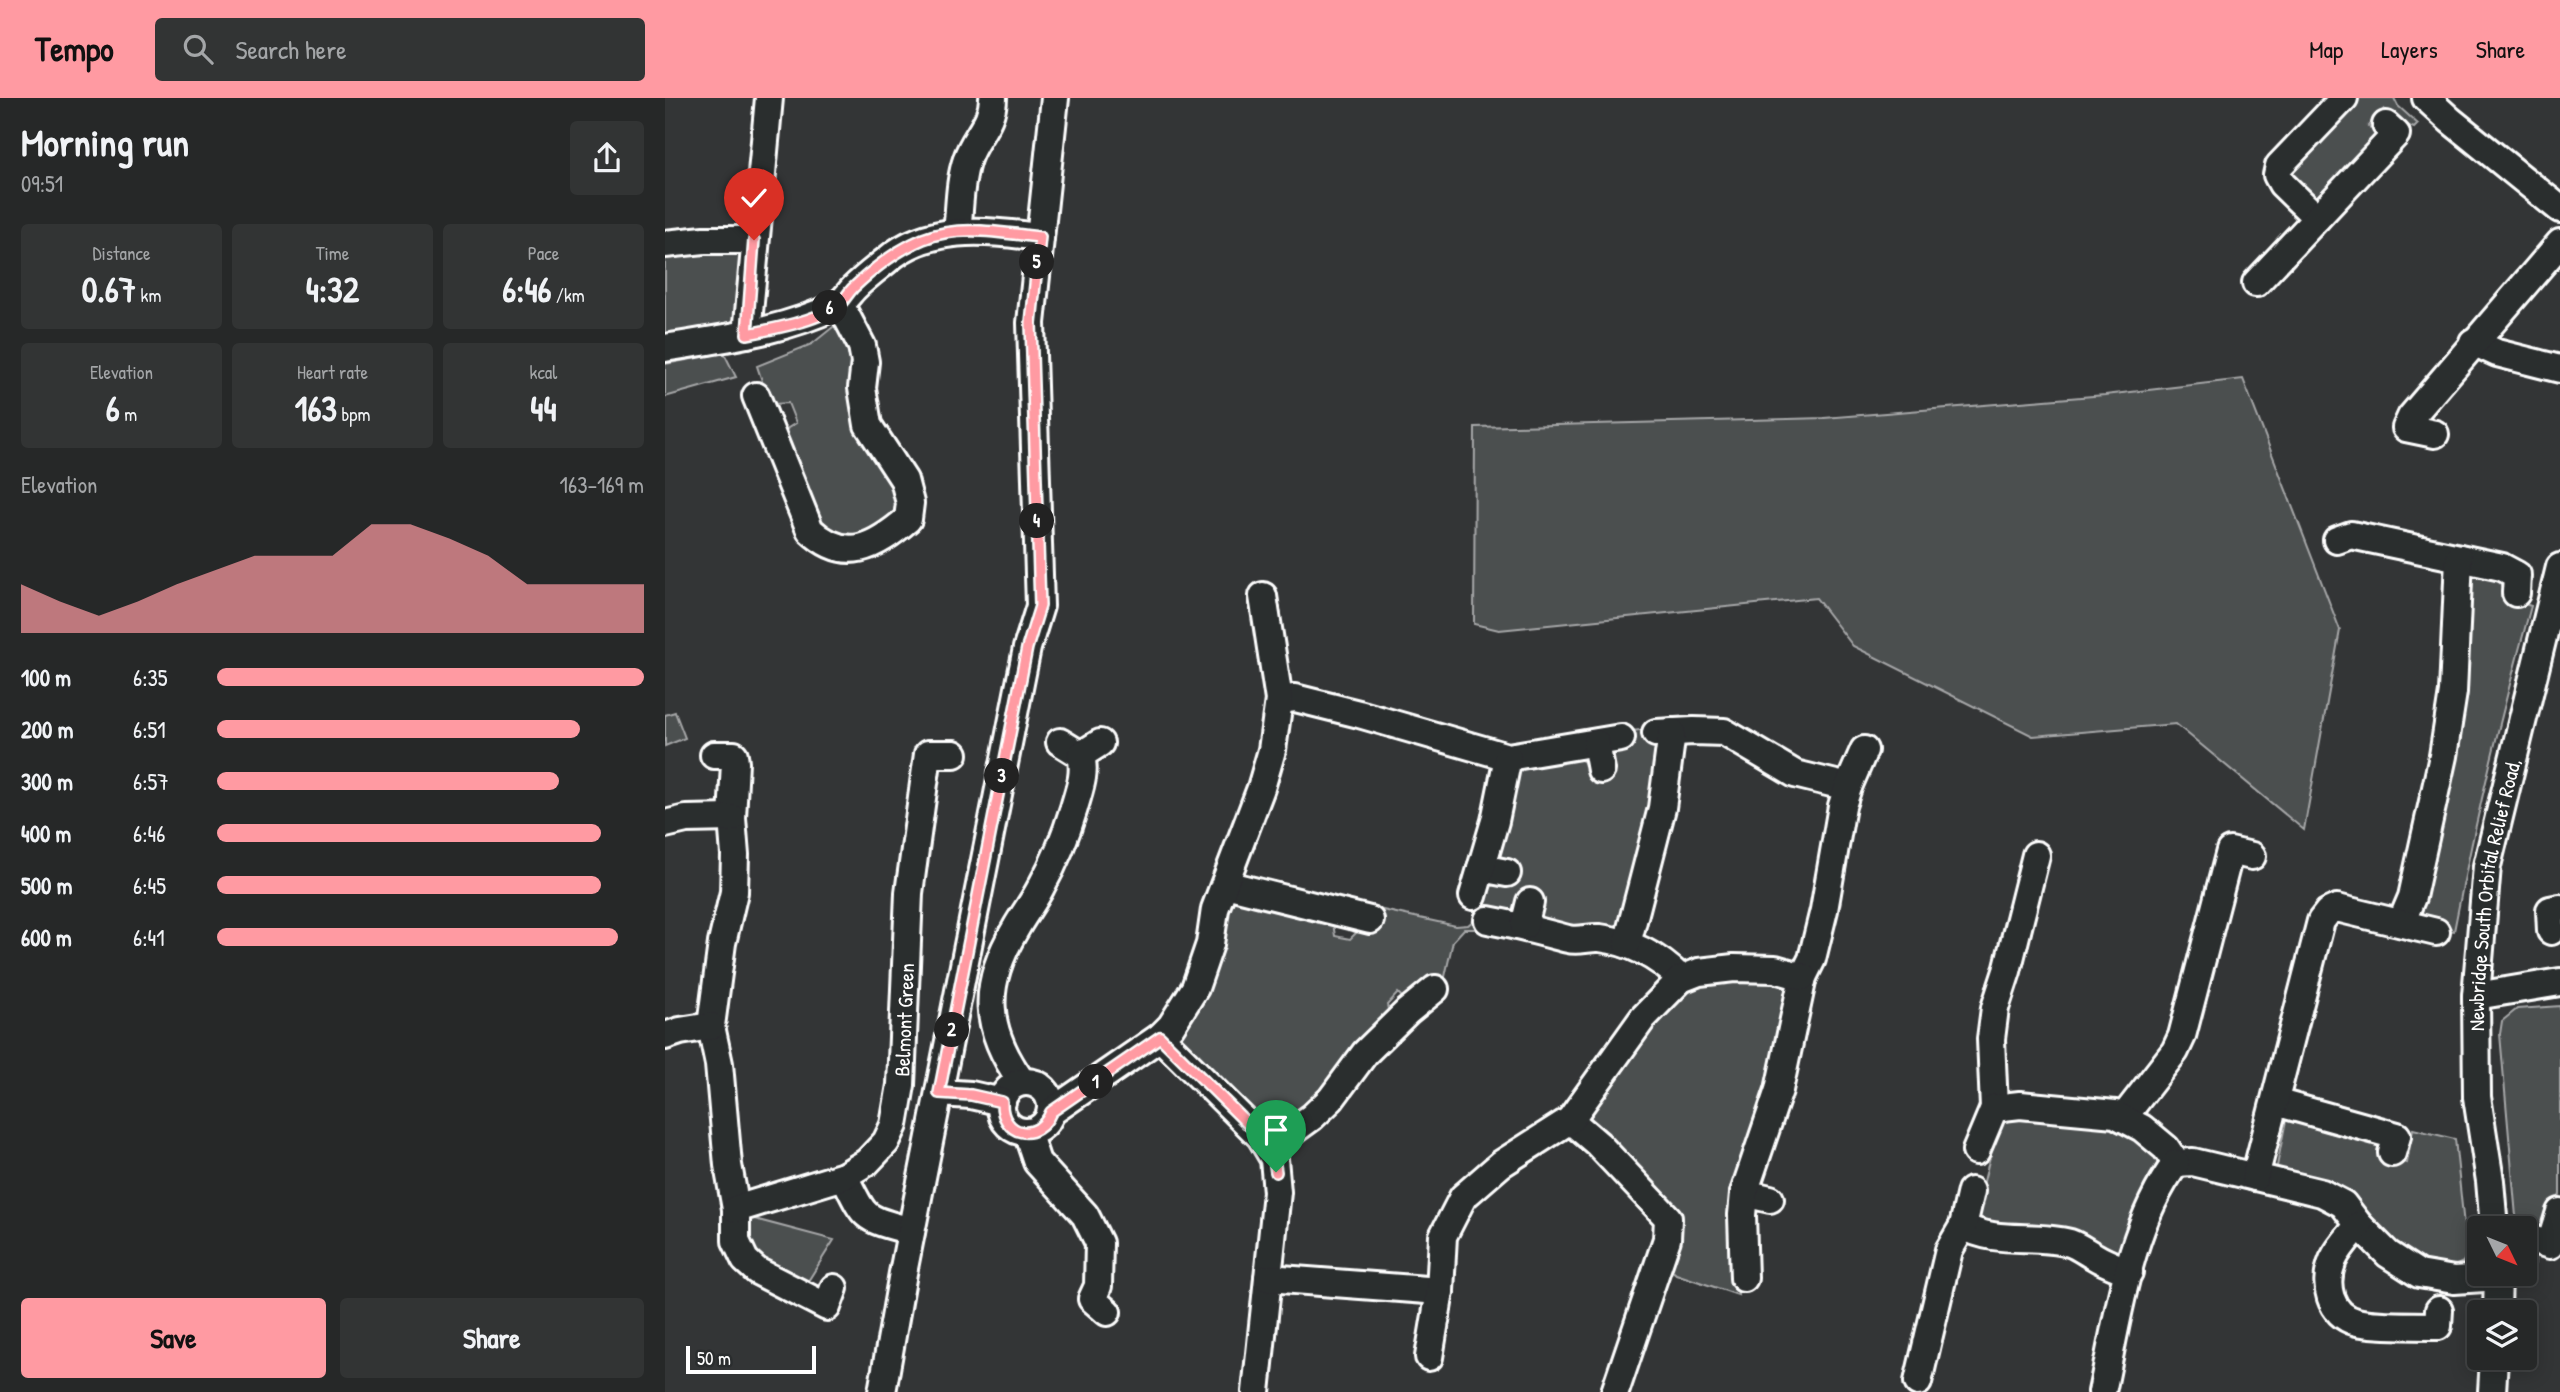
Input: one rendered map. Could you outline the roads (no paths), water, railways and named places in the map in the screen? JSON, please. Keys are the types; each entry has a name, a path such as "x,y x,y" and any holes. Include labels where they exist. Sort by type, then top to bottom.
{"street":[{"path":"747,334 769,98"},
{"path":"957,232 966,161 990,118 993,98"},
{"path":"882,1392 911,1231 1027,648 1040,606 1031,323 1055,98"},
{"path":"2317,218 2282,184 2277,175 2279,166 2344,98"},
{"path":"2426,98 2560,209"},
{"path":"2256,283 2396,134 2386,125"},
{"path":"665,348 770,330 810,318 840,304 853,288 891,256 925,239 957,232 1040,237"},
{"path":"665,244 704,240 754,240"},
{"path":"2435,434 2406,428 2411,417 2473,342 2560,243"},
{"path":"756,396 777,420 810,530 825,544 847,550 868,546 890,534 908,519 910,503 904,480 868,425 862,388 865,362 862,345 840,304"},
{"path":"2473,342 2497,353 2560,369"},
{"path":"2337,540 2351,535 2501,567 2517,575 2516,593"},
{"path":"2401,923 2412,897 2443,756 2453,692 2459,558"},
{"name":"Newbridge South Orbital Relief Road,","path":"2493,1216 2477,1097 2476,996 2487,866 2560,567"},
{"path":"1051,1112 1049,1096 1030,1082 1022,1082 1009,1089 1002,1102 1003,1116 1007,1123 1019,1131 1027,1132 1042,1126 1051,1112 1160,1037 1171,1026 1195,988 1210,944 1215,909 1261,788 1272,750 1279,700 1263,596"},
{"path":"1279,700 1295,698 1508,757 1621,738"},
{"path":"1627,944 1663,808 1663,732 1724,732 1795,774 1848,787"},
{"path":"1595,743 1601,770"},
{"path":"1022,1082 1007,1061 995,1033 992,1020 993,988 1003,953 1042,886 1068,827 1083,775 1080,747"},
{"path":"1744,1278 1744,1193 1779,1090 1804,977 1812,958 1824,910 1848,787 1864,750"},
{"name":"Belmont Green","path":"736,1209 844,1176 867,1161 886,1142 894,1125 901,1085 909,893 928,754 954,754"},
{"path":"714,755 734,755 731,817 735,855 734,892 722,943 711,1026 719,1064 728,1165 736,1209 736,1241 745,1260 757,1271 827,1307 834,1288"},
{"path":"1473,896 1495,821 1508,757"},
{"path":"665,824 686,819 731,817"},
{"path":"2123,1118 2175,1051 2182,1035 2230,851 2252,856"},
{"path":"1976,1151 1994,1108 1991,1038 1995,1008 2036,855"},
{"path":"1481,868 1507,873"},
{"path":"1224,884 1353,923"},
{"path":"2255,1177 2321,921 2328,912 2337,908 2436,932"},
{"path":"1488,920 1527,914 1570,940 1599,938 1627,944 1664,962 1681,979"},
{"path":"1429,1357 1440,1291 1443,1236 1463,1197 1501,1164 1570,1120 1643,1018 1681,979 1699,972 1734,968 1775,969 1804,977"},
{"path":"2476,996 2560,982"},
{"path":"1269,1148 1297,1130 1321,1108 1401,1005 1436,989"},
{"path":"665,1036 711,1026"},
{"path":"1160,1037 1261,1137 1269,1148 1276,1172 1277,1192 1256,1392"},
{"path":"939,1093 971,1095 1002,1102"},
{"path":"2274,1102 2397,1136 2392,1153"},
{"path":"1994,1108 2020,1105 2115,1114 2142,1128 2166,1148 2176,1163"},
{"path":"1570,1120 1598,1144 1668,1218 1667,1239 1640,1281 1615,1392"},
{"path":"1027,1132 1037,1162 1085,1215 1099,1243 1098,1286 1090,1305"},
{"path":"2102,1392 2129,1272 2148,1213 2164,1179 2176,1163 2193,1162 2322,1193 2343,1204 2359,1225 2388,1254 2419,1274 2454,1280 2467,1279"},
{"path":"844,1176 862,1212 870,1219 911,1231"},
{"path":"1918,1382 1949,1250 1963,1226 1971,1191"},
{"path":"1744,1193 1770,1199"},
{"path":"2537,1241 2550,1245 2560,1212"},
{"path":"2359,1225 2333,1260 2328,1282 2331,1300 2339,1313 2356,1321 2438,1326 2439,1310"},
{"path":"1963,1226 1977,1234 2052,1239 2072,1244 2112,1266 2129,1272"},
{"path":"1268,1278 1440,1291"},
{"path":"2492,1392 2493,1370"}]}
